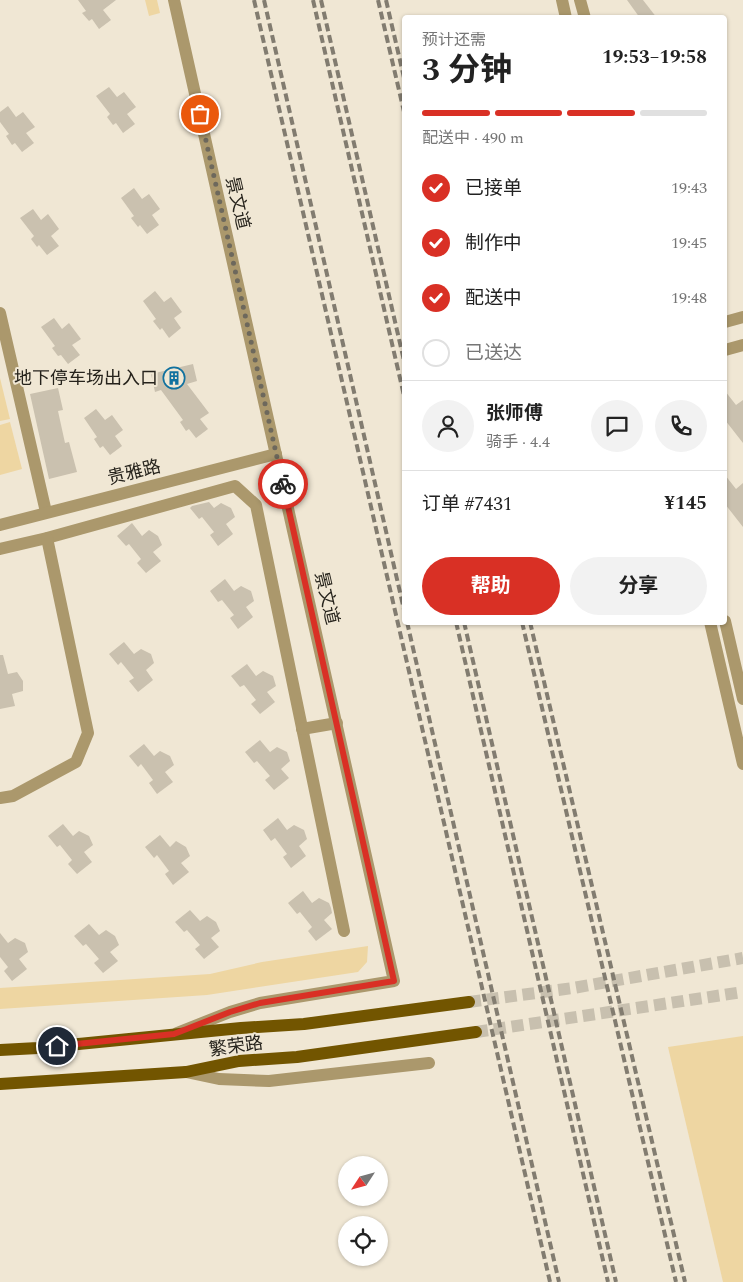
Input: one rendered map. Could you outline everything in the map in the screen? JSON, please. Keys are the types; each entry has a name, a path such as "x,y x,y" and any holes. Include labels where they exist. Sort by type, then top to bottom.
{"main road":[{"name":"繁荣路","path":"0,1050 304,1024 469,1002"},
{"name":"繁荣路","path":"0,1084 186,1072 239,1061 297,1056 476,1032"}],"street":[{"name":"景文道","path":"174,0 394,981 260,1003 221,1015 174,1034"},
{"path":"562,0 565,15"},
{"path":"580,0 584,15"},
{"path":"0,313 46,512"},
{"path":"727,321 743,317"},
{"path":"727,349 743,345"},
{"name":"贵雅路","path":"0,524 276,454"},
{"path":"0,549 235,486 256,505 344,930"},
{"path":"0,798 13,796 76,762 88,734 46,538"},
{"path":"711,625 743,764"},
{"path":"726,625 743,698"},
{"path":"302,730 337,723"},
{"path":"186,1072 219,1079 269,1081 429,1063"}],"shaded area":[{"path":"145,0 157,0 160,13 149,16"},
{"path":"0,378 10,419 0,421"},
{"path":"10,422 22,469 0,475 0,425"},
{"path":"368,946 367,962 358,972 207,995 0,1009 0,988 210,974 262,962"},
{"path":"743,1036 743,1282 723,1282 668,1047"}],"building":[{"path":"78,0 116,0 103,10 111,20 99,29 92,19 89,21 82,13 86,11"},
{"path":"627,0 643,0 655,15 638,15"},
{"path":"109,87 117,97 124,92 136,107 127,114 135,124 123,133 116,123 113,125 107,117 110,114 96,96"},
{"path":"8,106 16,117 23,112 35,127 26,133 34,143 22,152 15,143 12,145 6,136 9,134 0,122 0,112"},
{"path":"134,188 142,199 149,194 160,209 152,215 159,225 147,234 131,218 134,216 121,198"},
{"path":"33,209 41,220 48,214 59,229 51,236 59,246 47,255 31,239 34,236 20,218"},
{"path":"155,291 164,302 171,297 182,312 174,318 181,328 169,338 162,328 160,330 153,321 156,319 143,301"},
{"path":"54,318 62,329 69,323 81,339 72,345 80,355 68,364 52,348 55,346 41,327"},
{"path":"193,364 197,381 187,384 209,413 200,419 208,429 196,438 189,429 186,431 180,422 183,420 161,390 155,392 151,374"},
{"path":"58,388 63,410 58,411 65,443 69,442 77,472 49,479 30,394"},
{"path":"727,394 736,405 743,400 743,443 727,423"},
{"path":"96,409 105,420 112,415 123,430 115,436 122,446 110,455 103,446 100,448 94,439 97,437 84,418"},
{"path":"727,478 736,489 743,483 743,527 727,507"},
{"path":"209,502 214,508 221,503 231,508 235,517 226,524 233,534 218,546 210,535 214,532 202,517 199,519 190,508"},
{"path":"132,523 142,536 149,530 158,536 162,545 153,552 161,561 146,573 137,563 141,559 129,544 126,546 117,536"},
{"path":"225,579 234,591 241,586 251,591 254,601 246,607 253,617 238,629 230,618 234,615 222,600 218,602 210,591"},
{"path":"124,642 134,654 141,649 151,654 154,663 146,670 153,680 138,692 129,681 134,678 121,662 118,665 109,654"},
{"path":"0,655 3,655 8,674 17,672 23,681 23,691 12,694 15,706 0,709"},
{"path":"247,664 256,676 263,671 273,676 276,686 267,692 275,702 260,714 251,704 256,700 244,685 240,687 231,676"},
{"path":"260,740 270,752 277,747 287,752 290,761 281,769 289,778 274,790 265,780 270,776 257,761 254,763 245,752"},
{"path":"144,744 154,756 160,751 170,756 174,765 165,772 173,782 157,794 149,783 153,780 141,764 138,767 129,756"},
{"path":"278,818 287,830 294,825 304,830 307,839 299,846 306,856 291,868 283,857 287,854 275,838 271,841 263,830"},
{"path":"63,824 73,836 79,831 89,836 93,845 84,852 92,862 77,874 68,864 72,860 60,845 57,847 48,836"},
{"path":"160,835 170,847 176,841 186,847 190,856 181,863 189,872 173,885 165,874 169,871 157,855 154,858 145,847"},
{"path":"303,891 312,903 319,898 329,903 331,908 332,913 324,920 332,929 316,941 308,931 312,927 300,912 297,914 288,903"},
{"path":"190,910 200,921 207,916 216,922 220,931 211,938 219,947 204,959 195,949 200,945 187,930 184,932 175,922"},
{"path":"89,924 99,935 106,930 115,936 119,945 110,952 118,961 103,973 94,963 99,959 86,944 83,946 74,936"},
{"path":"0,933 8,943 15,938 25,943 28,952 19,959 27,969 12,981 4,971 8,967 0,957"}],"tunnel":[{"path":"469,1002 573,988 743,958"},
{"path":"476,1032 743,992"}],"railway":[{"path":"254,0 550,1282"},
{"path":"264,0 402,601"},
{"path":"313,0 402,387"},
{"path":"321,0 402,352"},
{"path":"378,0 402,103"},
{"path":"386,0 402,69"},
{"path":"408,625 559,1282"},
{"path":"457,625 608,1282"},
{"path":"465,625 616,1282"},
{"path":"523,625 676,1282"},
{"path":"531,625 685,1282"}],"way so far":[{"path":"200,114 283,484"}],"place":[{"name":"地下停车场出入口","path":"174,378"}],"route":[{"path":"57,1046 174,1034 212,1018 260,1003 394,981 283,484"}]}
